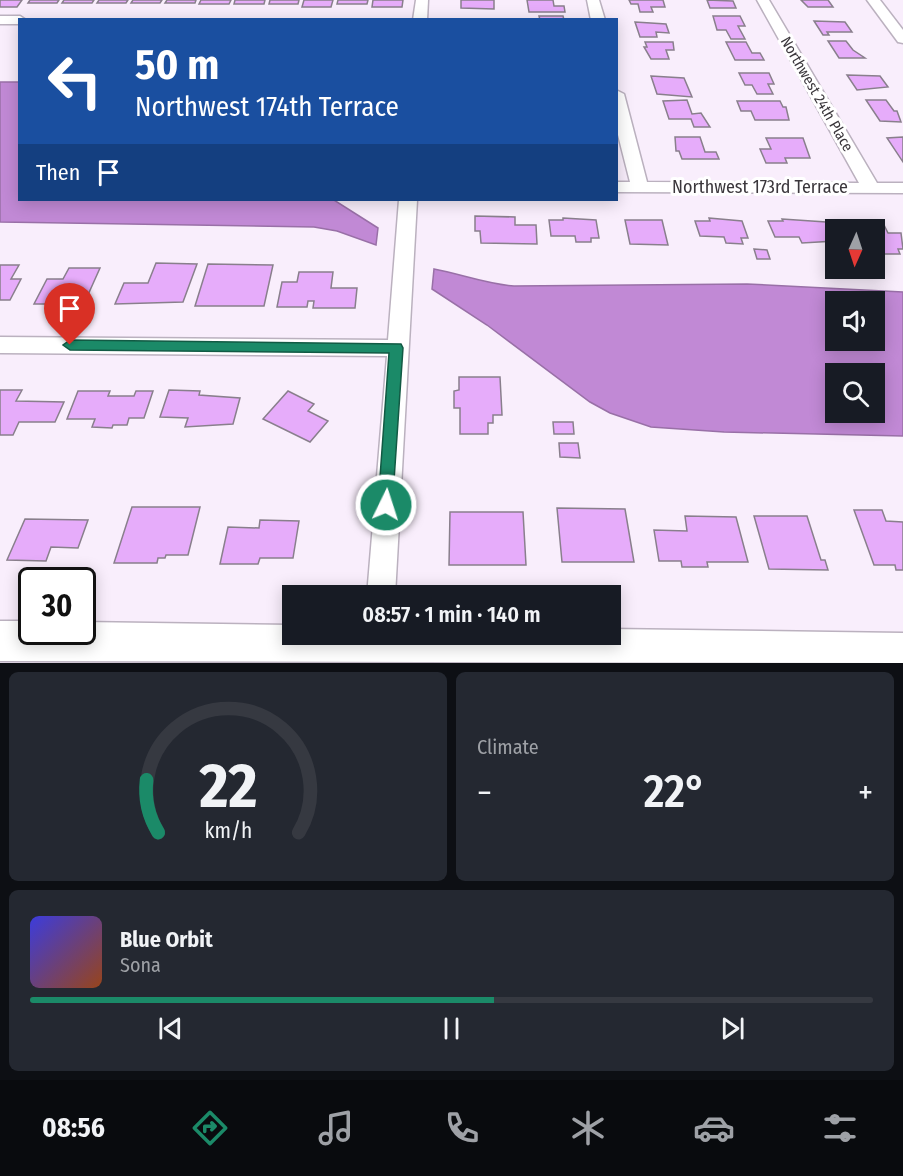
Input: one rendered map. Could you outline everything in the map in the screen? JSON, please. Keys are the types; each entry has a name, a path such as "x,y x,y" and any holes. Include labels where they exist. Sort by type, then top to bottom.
{"street":[{"path":"420,18 422,0"},
{"path":"593,0 598,18"},
{"name":"Northwest 24th Place","path":"763,0 872,188"},
{"path":"873,0 903,39"},
{"path":"0,20 18,20"},
{"path":"618,102 640,187"},
{"name":"Northwest 173rd Terrace","path":"618,187 903,188"},
{"path":"382,585 396,348 408,201"},
{"path":"0,345 396,348"},
{"path":"0,641 903,654"}],"shaded area":[{"path":"0,82 18,82 18,201 336,201 378,228 376,245 337,231 314,227 0,222"},
{"path":"434,269 514,286 747,284 884,291 825,291 825,351 885,351 885,291 903,292 903,436 724,432 651,427 610,413 590,402 487,325 432,289"}],"building":[{"path":"0,0 22,0 17,7 0,7"},
{"path":"30,0 59,0 57,3 28,3"},
{"path":"64,0 94,0 92,3 62,3"},
{"path":"99,0 128,0 126,3 97,3"},
{"path":"133,0 162,0 160,3 131,3"},
{"path":"167,0 196,0 195,3 165,3"},
{"path":"201,0 231,0 229,4 199,4"},
{"path":"235,0 265,0 264,4 234,4"},
{"path":"270,0 299,0 298,4 269,4"},
{"path":"304,0 333,0 331,7 302,7"},
{"path":"338,0 368,0 367,4 337,4"},
{"path":"373,0 403,0 402,7 372,7"},
{"path":"461,0 494,0 494,9 461,8"},
{"path":"527,0 553,0 554,6 564,6 565,12 529,12"},
{"path":"629,0 663,0 665,7 651,7 653,12 640,12 638,4 631,4"},
{"path":"707,0 733,1 736,8 710,8"},
{"path":"801,0 828,0 833,7 808,7"},
{"path":"539,16 563,16 564,18 540,18"},
{"path":"713,16 740,16 745,26 738,26 745,39 731,39 726,30 717,30"},
{"path":"814,21 845,22 852,32 827,32 829,35 823,35"},
{"path":"635,22 666,24 669,33 656,32 657,37 640,37"},
{"path":"828,41 846,41 853,50 865,58 839,58"},
{"path":"645,42 673,42 674,50 666,50 669,59 651,59 644,47 647,47"},
{"path":"726,42 746,42 752,53 760,53 764,60 735,60"},
{"path":"739,73 769,73 774,84 768,84 773,94 757,94 752,85 745,85"},
{"path":"847,75 880,76 888,87 857,90"},
{"path":"651,76 684,78 692,97 657,94"},
{"path":"687,100 692,114 701,113 710,127 694,127 691,119 669,119 663,101"},
{"path":"866,100 886,100 894,111 897,111 901,122 880,121"},
{"path":"737,101 780,101 783,107 786,107 789,120 755,120 751,111 741,111"},
{"path":"675,137 700,137 705,152 716,152 719,159 682,159 679,151 676,151"},
{"path":"903,137 903,162 887,138"},
{"path":"766,138 803,138 810,158 785,158 787,163 766,163 760,149 771,149"},
{"path":"475,216 515,217 515,225 536,225 537,244 481,243 480,231 475,231"},
{"path":"563,218 596,220 599,238 591,238 591,242 576,242 575,236 551,236 549,220 563,220"},
{"path":"709,218 742,221 748,238 741,238 743,244 726,243 724,237 700,236 695,221 710,221"},
{"path":"782,219 825,222 825,242 802,243 799,237 775,237 768,221 783,221"},
{"path":"625,220 662,220 668,245 630,244"},
{"path":"885,227 888,233 901,233 903,249 898,249 900,254 885,254"},
{"path":"754,249 767,250 770,259 757,259"},
{"path":"156,263 197,264 183,302 115,304 124,283 148,283"},
{"path":"208,264 273,265 264,306 195,306"},
{"path":"0,265 19,265 11,279 21,279 10,300 0,300"},
{"path":"69,268 100,268 87,297 67,297 64,304 34,304 47,279 63,279"},
{"path":"299,272 333,272 331,288 357,288 355,308 313,308 314,301 308,301 307,307 277,307 282,282 297,282"},
{"path":"459,377 500,377 502,415 493,415 493,423 488,423 488,434 460,434 460,408 454,408 454,391 459,390"},
{"path":"0,390 22,390 16,401 64,402 55,422 19,422 13,435 0,435"},
{"path":"169,390 200,391 199,395 240,398 233,424 185,427 188,418 160,417"},
{"path":"78,391 110,391 108,396 134,396 136,391 153,391 144,418 129,418 127,425 113,425 112,428 92,427 95,419 67,419"},
{"path":"288,391 314,404 308,411 328,421 310,442 263,419"},
{"path":"553,422 573,422 574,434 554,434"},
{"path":"559,443 578,443 580,458 560,457"},
{"path":"132,507 200,507 188,555 166,555 165,558 158,558 157,563 114,563"},
{"path":"557,508 625,509 634,562 562,562"},
{"path":"854,510 882,510 886,521 903,522 903,570 896,570 895,565 874,565"},
{"path":"450,512 523,512 526,565 449,565"},
{"path":"685,516 736,517 748,562 707,562 708,567 682,567 681,561 659,561 654,530 687,531"},
{"path":"754,516 807,516 821,560 825,560 828,570 769,569"},
{"path":"25,519 88,520 78,548 51,547 46,561 7,560"},
{"path":"260,520 299,521 293,558 260,558 258,564 220,564 228,527 259,528"}],"route":[{"path":"70,345 396,348 386,505"}]}
